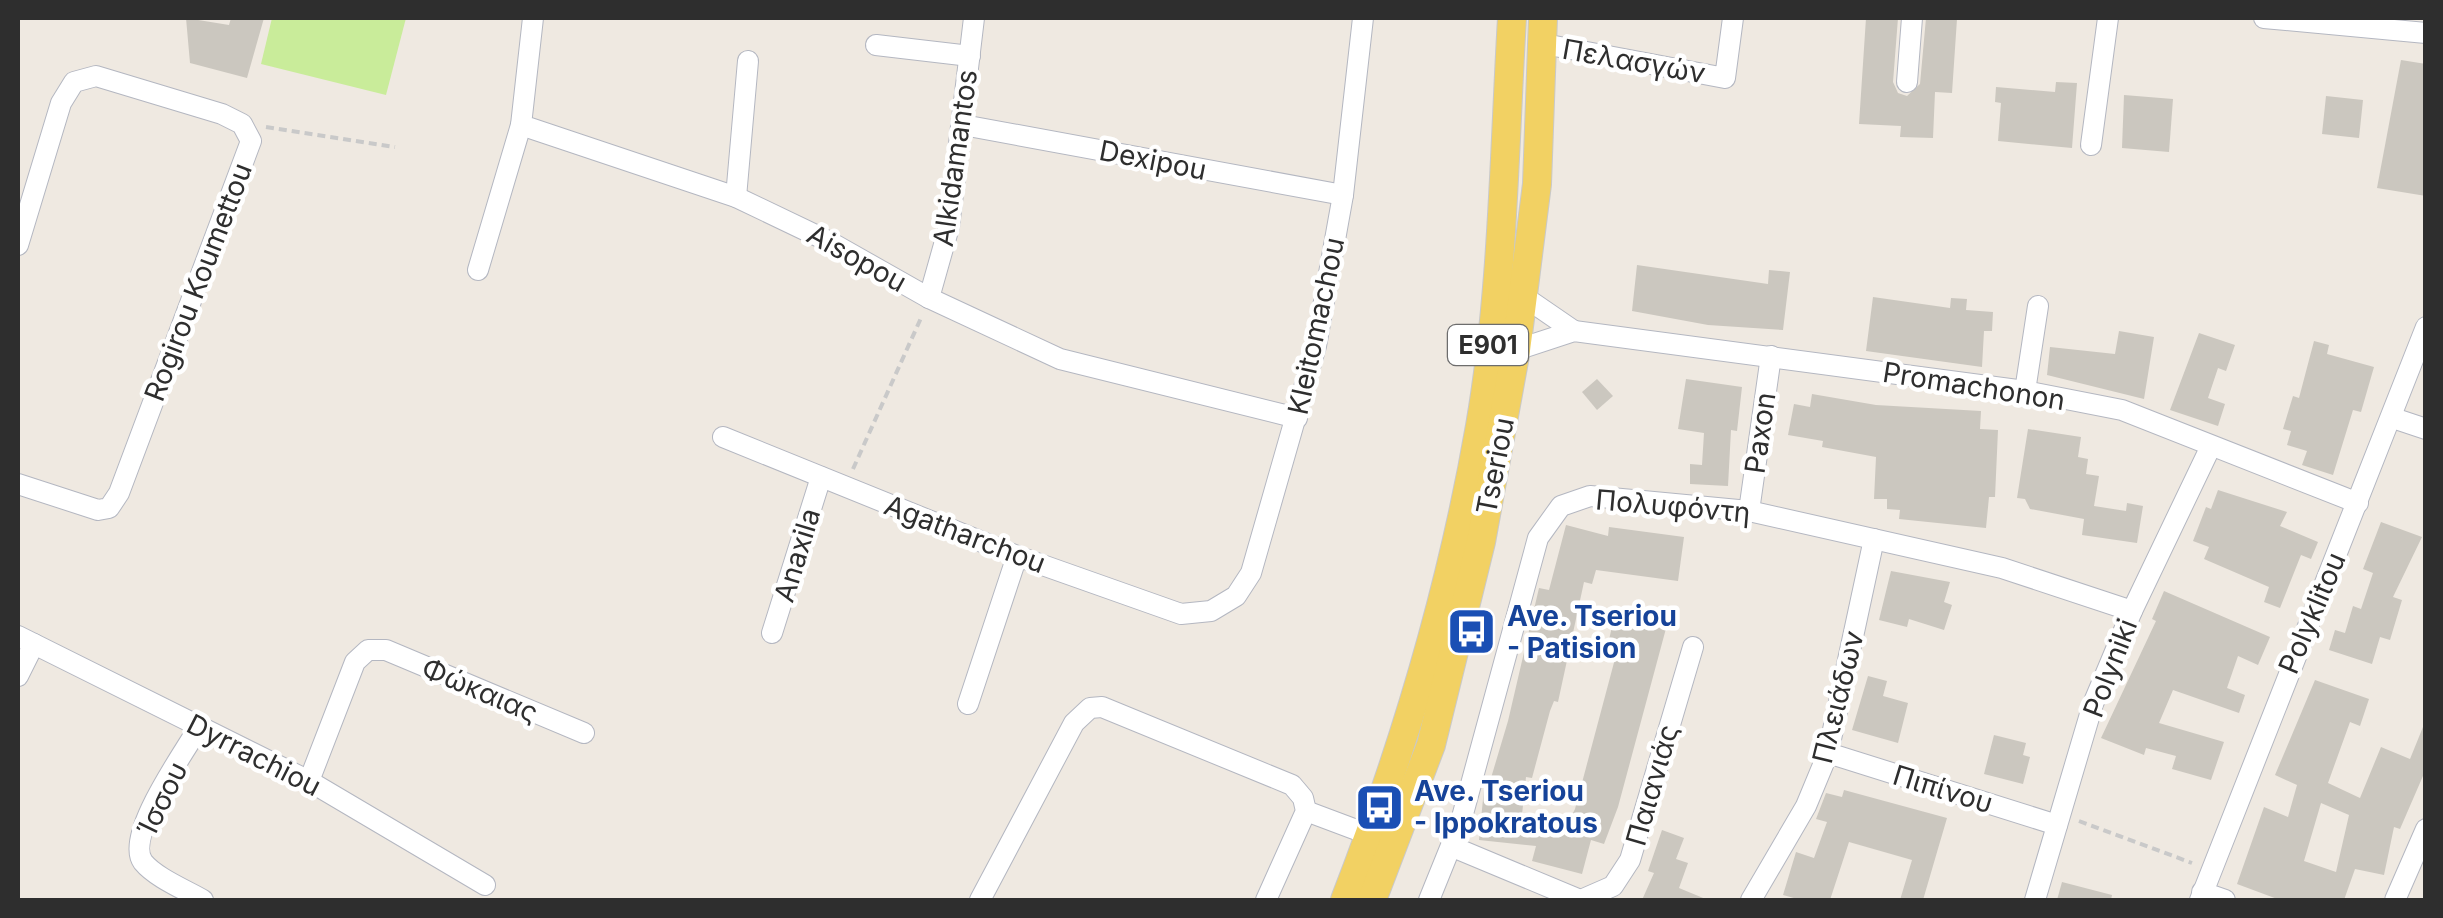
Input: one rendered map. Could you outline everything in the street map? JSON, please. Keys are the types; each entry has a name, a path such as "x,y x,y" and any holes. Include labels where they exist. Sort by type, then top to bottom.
{"main road":[{"name":"Tseriou","path":"1344,900 1370,834 1424,668 1480,426 1503,180 1512,18"},
{"name":"Tseriou","path":"1372,900 1431,745 1458,647 1516,350 1537,184 1543,31"}],"street":[{"path":"478,270 521,124 533,18"},
{"name":"Alkidamantos","path":"930,298 949,227 974,18"},
{"name":"Kleitomachou","path":"1211,611 1236,596 1250,573 1298,418 1316,346 1342,195 1363,18"},
{"name":"Πελασγών","path":"1543,31 1724,78 1733,18"},
{"path":"1907,82 1912,18"},
{"path":"2091,146 2108,18"},
{"path":"2264,18 2426,34"},
{"path":"876,46 970,56"},
{"path":"736,197 748,62"},
{"name":"Rogirou Koumettou","path":"18,245 62,103 74,82 96,76 242,124 251,141 109,508 98,510 18,484"},
{"name":"Aisopou","path":"521,124 736,197 830,242 930,298 1060,359 1298,418"},
{"name":"Dexipou","path":"962,124 1342,195"},
{"name":"Promachonon","path":"1523,296 1574,331"},
{"path":"2025,391 2038,306"},
{"name":"Polyklitou","path":"2201,896 2426,327"},
{"name":"Promachonon","path":"1516,350 1574,331 2025,391 2122,410 2358,503"},
{"name":"Paxon","path":"1749,511 1771,356"},
{"path":"2393,418 2426,429"},
{"name":"Agatharchou","path":"723,436 1017,556 1181,614 1211,611"},
{"name":"Polyniki","path":"2035,900 2093,704 2132,611 2211,446"},
{"name":"Anaxila","path":"772,633 822,477"},
{"name":"Πολυφόντη","path":"1428,900 1453,848 1538,538 1561,506 1590,496 1749,511 2002,568 2132,611"},
{"name":"Πλειάδων","path":"1751,900 1806,806 1828,752 1874,539"},
{"path":"968,704 1017,556"},
{"path":"18,676 26,640"},
{"name":"Dyrrachiou","path":"26,640 309,781 486,885"},
{"name":"Παιανιάς","path":"1453,848 1580,900 1613,886 1630,860 1692,647"},
{"name":"Φώκαιας","path":"309,781 355,662 362,653 376,648 584,734"},
{"path":"980,900 1074,723 1090,708 1102,706 1292,785 1303,798 1306,811 1266,900"},
{"name":"Ίσσου","path":"199,727 142,826 138,847 147,866 204,900"},
{"name":"Πιπίνου","path":"1828,752 2059,819"},
{"path":"1306,811 1370,834"},
{"path":"2394,900 2426,829"},
{"path":"2201,896 2226,900"}],"path":[{"path":"242,124 394,147"},
{"path":"845,487 930,298"},
{"path":"2059,819 2210,870"}],"green space":[{"path":"272,18 406,18 386,95 261,64"}],"building":[{"path":"186,18 229,25 231,18 264,18 247,78 190,63"},
{"path":"1866,18 1898,18 1893,82 1898,93 1907,96 1920,84 1926,18 1957,19 1952,93 1935,92 1933,138 1900,137 1901,126 1859,124"},
{"path":"2401,60 2426,64 2426,196 2377,188"},
{"path":"2056,82 2077,83 2072,148 1998,141 2001,103 1995,102 1996,87 2055,92"},
{"path":"2124,95 2173,99 2169,152 2122,148"},
{"path":"2326,96 2363,100 2359,138 2322,134"},
{"path":"1637,265 1768,284 1769,270 1790,272 1783,330 1708,325 1632,311"},
{"path":"1873,297 1950,308 1951,298 1967,299 1966,310 1993,312 1992,331 1984,331 1982,367 1866,351"},
{"path":"2119,331 2154,337 2144,399 2047,375 2050,347 2115,354"},
{"path":"2199,333 2235,345 2226,371 2218,368 2208,398 2225,404 2218,426 2170,410"},
{"path":"2314,341 2329,345 2327,354 2374,367 2361,412 2353,410 2333,475 2302,465 2307,451 2287,445 2291,431 2283,429 2293,396 2299,398"},
{"path":"1597,379 1613,396 1597,410 1582,392"},
{"path":"1686,379 1742,387 1737,431 1731,430 1728,486 1690,484 1690,464 1702,465 1704,433 1678,429"},
{"path":"1812,394 1876,405 1981,411 1980,429 1998,430 1995,497 1989,497 1986,528 1899,519 1900,510 1887,509 1887,499 1874,499 1876,457 1822,447 1823,441 1788,435 1794,404 1810,407"},
{"path":"2028,429 2081,437 2078,457 2088,459 2086,474 2099,476 2094,506 2126,511 2127,503 2143,506 2137,543 2082,535 2084,519 2030,509 2025,499 2017,498"},
{"path":"2218,490 2287,512 2280,526 2318,542 2311,559 2301,555 2280,608 2264,602 2269,587 2204,559 2209,547 2193,541 2206,507 2211,509"},
{"path":"2381,522 2422,537 2393,597 2402,600 2390,640 2380,637 2372,664 2329,650 2335,630 2345,633 2353,606 2361,609 2373,573 2363,569"},
{"path":"1566,525 1608,536 1609,527 1684,537 1678,581 1596,570 1592,584 1584,582 1558,702 1554,701 1550,711 1532,778 1526,777 1521,824 1562,835 1575,809 1616,655 1606,653 1616,609 1668,621 1618,807 1604,844 1591,840 1582,874 1532,861 1536,846 1479,840 1484,789 1488,788 1508,721 1539,588 1549,590"},
{"path":"1891,571 1950,582 1944,602 1952,605 1944,630 1909,619 1907,627 1879,620"},
{"path":"2164,591 2270,637 2258,665 2238,656 2227,688 2245,695 2239,713 2173,690 2159,723 2224,742 2211,780 2172,769 2176,756 2146,748 2144,755 2101,738 2156,621 2152,619"},
{"path":"1868,676 1887,681 1883,696 1908,703 1898,743 1852,730"},
{"path":"2315,680 2369,699 2360,726 2350,722 2328,783 2360,798 2381,747 2410,759 2425,722 2426,769 2400,829 2394,827 2384,875 2355,869 2344,900 2280,900 2237,884 2264,807 2288,817 2297,785 2275,775","holes":["2321,803 2349,815 2336,872 2304,861"]},
{"path":"1994,735 2026,743 2023,755 2030,757 2023,784 1984,774"},
{"path":"1844,790 1947,818 1923,900 1900,900 1912,860 1849,842 1830,900 1801,900 1783,895 1796,852 1814,858 1827,822 1816,819 1826,793 1842,797"},
{"path":"1662,830 1684,838 1676,859 1688,863 1679,888 1708,900 1642,900 1654,873 1648,871"},
{"path":"2062,882 2112,895 2111,900 2057,900"}],"place":[{"name":"Ave. Tseriou - Patision","path":"1472,632"},
{"name":"Ave. Tseriou - Ippokratous","path":"1379,807"}]}
